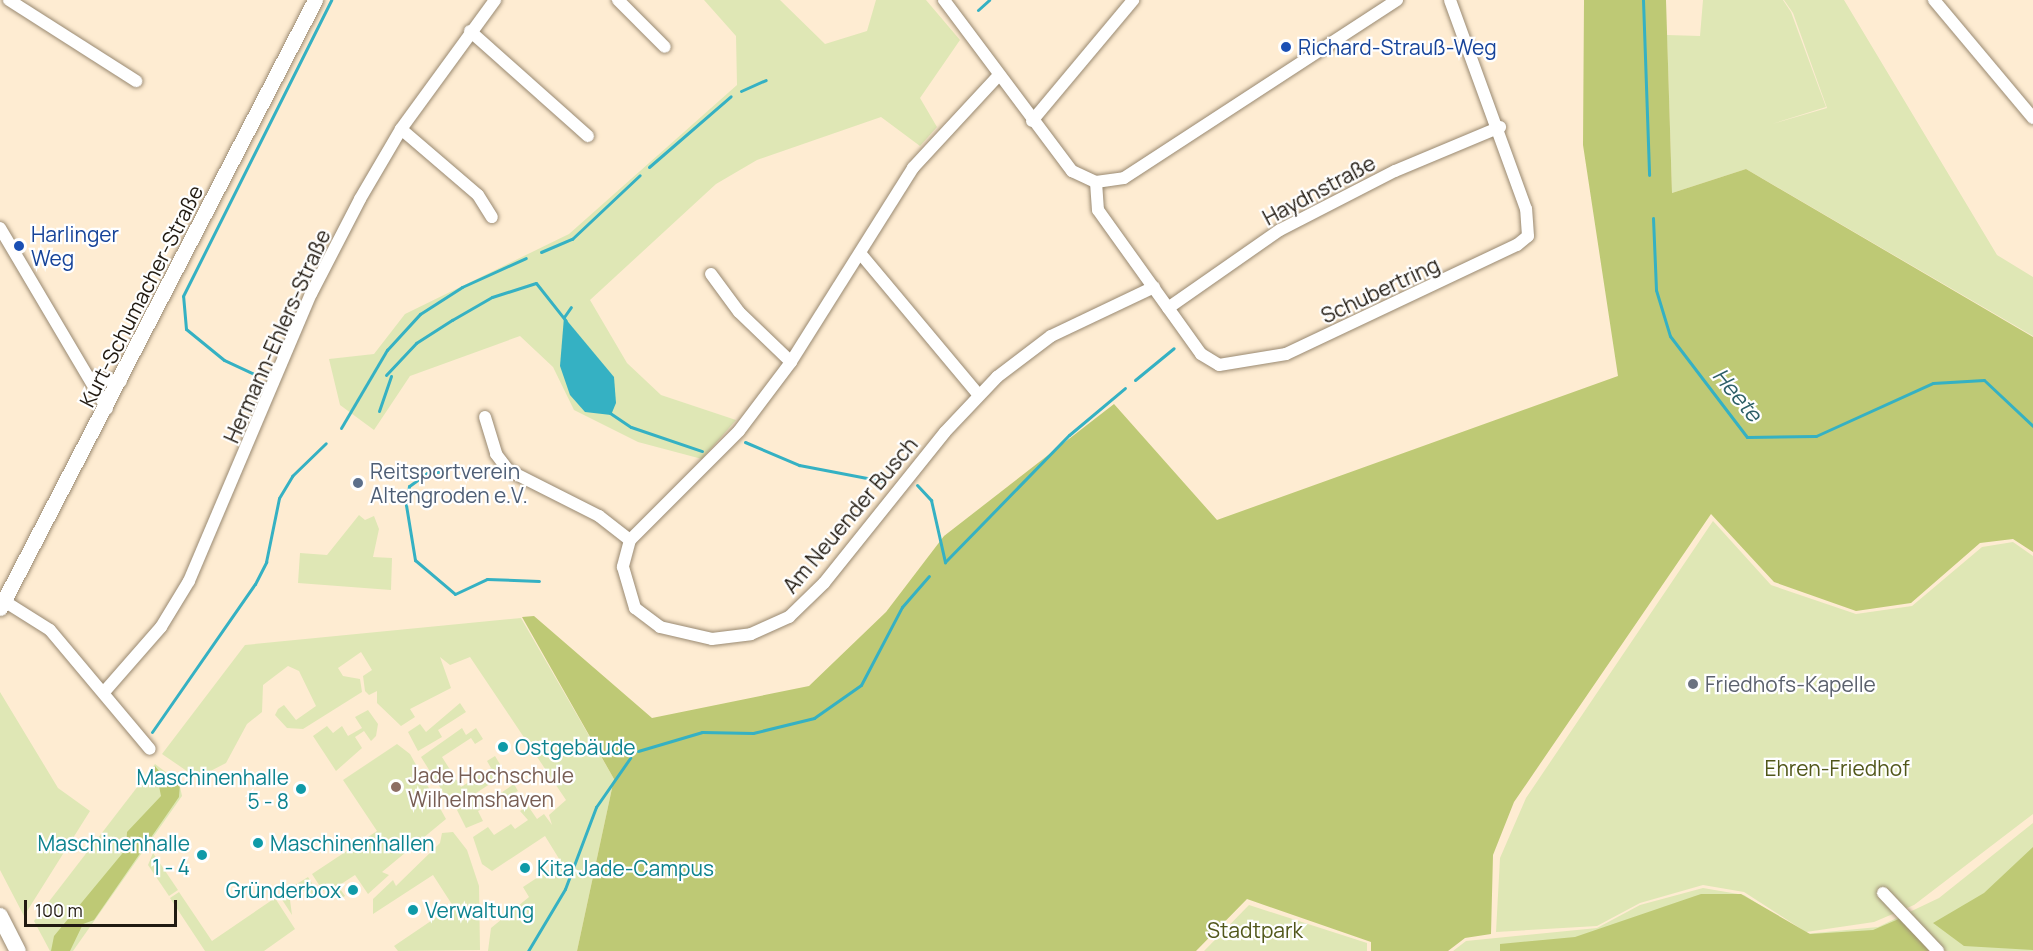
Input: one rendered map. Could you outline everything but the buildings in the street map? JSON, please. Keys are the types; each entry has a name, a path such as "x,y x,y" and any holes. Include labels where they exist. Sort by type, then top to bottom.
{"main road":[{"path":"0,916 18,951"}],"street":[{"path":"9,0 136,81"},
{"name":"Kurt-Schumacher-Straße","path":"2,604 107,409 315,0"},
{"name":"Hermann-Ehlers-Straße","path":"105,691 161,627 189,581 311,294 402,129 470,31 495,0"},
{"path":"618,0 665,47"},
{"path":"944,0 1032,121 1072,171 1096,182 1124,178 1397,0"},
{"path":"1032,121 1133,0"},
{"name":"Schubertring","path":"1096,182 1098,210 1201,354 1219,365 1242,365 1342,330 1522,242 1528,236 1526,209 1500,127 1450,0"},
{"path":"1934,0 2033,118"},
{"path":"470,31 588,136"},
{"path":"485,417 496,454 508,470 599,516 630,540 720,454 790,362 913,168 999,75"},
{"name":"Haydnstraße","path":"1168,308 1288,225 1500,127"},
{"path":"402,129 478,195 492,217"},
{"path":"0,228 107,409"},
{"path":"860,254 978,394"},
{"path":"711,274 739,312 790,362"},
{"name":"Am Neuender Busch","path":"630,540 623,567 628,595 660,627 712,639 770,627 805,604 978,394 1051,336 1154,287"},
{"path":"90,378 121,381"},
{"path":"2,604 50,630 105,691 150,749"},
{"path":"1883,893 1938,951"}],"green space":[{"path":"704,0 780,0 825,44 867,31 876,0 926,0 960,40 920,98 937,127 920,146 881,117 757,160 716,184 590,300 627,363 661,395 736,420 702,459 638,442 574,410 553,367 520,336 410,376 374,430 340,405 329,359 374,354 405,314 569,234 737,85 736,36"},
{"path":"1584,0 1666,0 1672,193 1746,169 2033,337 2033,552 2013,539 1980,543 1911,603 1856,611 1774,582 1711,514 1514,802 1493,855 1491,934 1465,938 1448,951 1371,951 1371,942 1247,899 1196,951 577,951 614,779 522,617 534,616 652,718 809,686 886,612 944,536 1114,404 1217,520 1618,376 1583,145"},
{"path":"1703,0 1783,0 1791,12 1826,107 1772,124 1827,108 1793,13 1784,0 1844,0 1997,255 2033,277 2033,336 1746,169 1672,193 1667,35 1700,36"},
{"path":"359,515 365,520 374,516 379,529 373,557 392,558 391,590 298,583 300,553 327,555"},
{"name":"Ehren-Friedhof","path":"1713,521 1771,585 1856,614 1912,606 1982,547 2013,542 2033,556 2033,814 1914,905 1874,922 1806,932 1744,892 1703,885 1640,903 1597,926 1496,932 1500,858 1526,798"},
{"path":"521,618 614,779 577,951 488,951 491,928 529,897 523,887 561,862 545,836 492,871 482,864 473,837 488,827 494,835 511,824 515,829 528,820 520,811 528,806 537,819 544,814 552,825 549,815 566,800 470,657 450,665 440,657 451,688 410,709 415,717 401,726 377,703 377,691 369,695 365,691 363,676 372,670 361,652 338,668 343,676 360,679 362,692 303,729 287,728 275,715 278,709 284,705 296,720 316,706 299,671 288,666 263,685 262,712 247,724 226,763 197,778 162,754 245,645"},
{"path":"0,692 58,788 90,811 24,916 0,870"},
{"path":"460,703 466,712 438,730 442,737 418,751 408,732 420,724 426,732"},
{"path":"368,710 378,724 376,736 371,741 364,731 355,737 362,748 336,771 313,736 327,726 333,733 342,726 348,736 362,728 355,717"},
{"path":"462,728 466,735 476,728 483,739 475,744 471,738 442,757 461,787 491,768 487,761 495,756 501,766 491,772 496,780 453,808 421,757"},
{"path":"397,744 410,754 446,819 382,872 389,875 368,894 355,875 338,886 345,896 340,899 331,886 323,891 312,874 377,831 343,780"},
{"path":"155,764 179,782 182,796 73,951 50,951 34,921"},
{"path":"155,766 167,781 180,784 179,797 94,920 83,924 70,951 51,951 54,936 126,849 127,832 161,796 158,781 149,773"},
{"path":"514,784 518,791 478,811 483,821 466,828 457,810 480,795 486,803"},
{"path":"2033,823 2033,951 1453,951 1466,941 1597,928 1640,905 1703,888 1744,895 1805,934 1878,927 1939,898"},
{"path":"453,832 467,850 479,886 480,950 398,951 394,946 453,906 433,875 373,914 373,899 393,880 396,886 440,843 442,833"},
{"path":"2033,847 2033,950 1964,946 1933,923 1984,893"},
{"path":"153,853 178,890 169,896 148,865"},
{"path":"308,877 320,896 297,889 290,900 292,915 279,895"},
{"path":"179,892 212,941 275,898 295,929 264,951 205,951 170,898"},
{"path":"1701,894 1741,894 1810,934 1873,930 1901,918 1929,951 1500,951 1500,944 1575,937"},
{"name":"Stadtpark","path":"1249,905 1367,943 1367,951 1204,951"}],"water":[{"path":"564,317 614,377 616,403 611,415 585,412 570,395 560,366"}],"waterway":[{"path":"256,375 224,360 186,329 183,296 331,0"},
{"path":"978,10 989,0"},
{"name":"Heete","path":"1643,0 1649,175"},
{"path":"741,91 766,80"},
{"path":"649,167 731,96"},
{"path":"541,252 572,239 640,175"},
{"name":"Heete","path":"1653,218 1656,290 1670,336 1747,437 1816,436 1933,383 1984,380 2033,426"},
{"path":"341,428 387,350 420,314 462,287 526,258"},
{"path":"386,375 416,343 452,320 492,297 536,283 566,321"},
{"path":"564,317 571,307"},
{"path":"1135,380 1174,348"},
{"path":"379,411 391,376"},
{"path":"917,485 931,500 945,562 1069,435 1125,388"},
{"path":"610,413 631,427 702,451"},
{"path":"745,442 799,465 882,481"},
{"path":"152,732 255,584 266,562 279,498 292,476 326,443"},
{"path":"446,471 427,473 409,486 406,505 415,560 455,594 487,579 539,581"},
{"path":"638,751 702,732 753,733 814,718 861,685 902,607 929,576"},
{"path":"528,951 565,889 596,807 630,758"}],"place":[{"name":"Richard-Strauß-Weg","path":"1286,47"},
{"name":"Harlinger Weg","path":"19,246"},
{"name":"Reitsportverein Altengroden e.V.","path":"358,483"},
{"name":"Friedhofs-Kapelle","path":"1693,684"},
{"name":"Ostgebäude","path":"503,747"},
{"name":"Jade Hochschule Wilhelmshaven","path":"396,787"},
{"name":"Maschinenhalle 5 - 8","path":"301,789"},
{"name":"Maschinenhallen","path":"258,843"},
{"name":"Maschinenhalle 1 - 4","path":"202,855"},
{"name":"Kita Jade-Campus","path":"525,868"},
{"name":"Gründerbox","path":"353,890"},
{"name":"Verwaltung","path":"413,910"}]}
